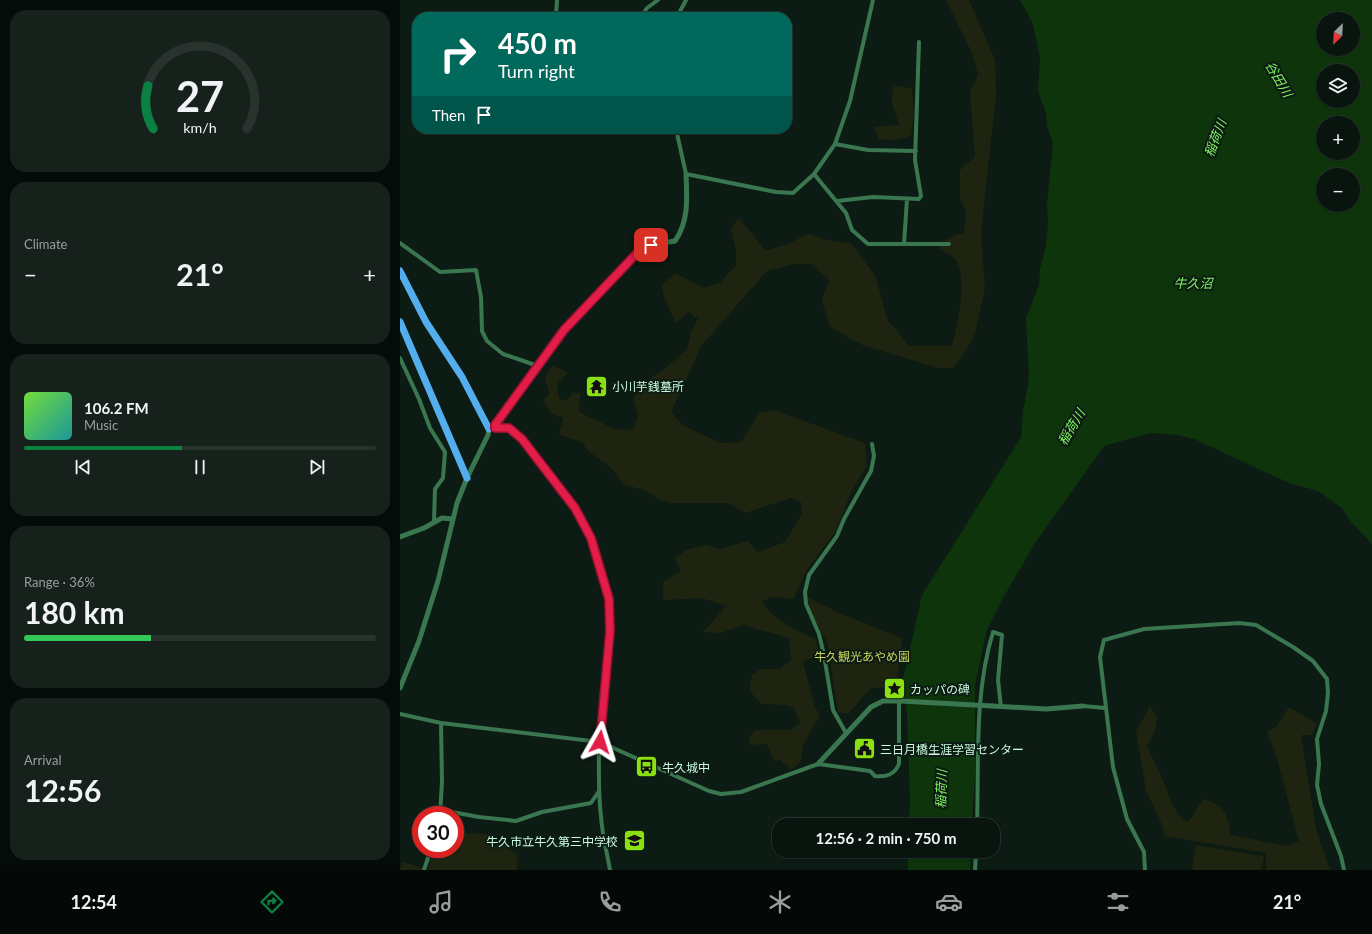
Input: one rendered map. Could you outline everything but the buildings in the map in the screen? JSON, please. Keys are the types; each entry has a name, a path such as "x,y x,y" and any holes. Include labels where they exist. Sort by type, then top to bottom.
{"highway":[{"path":"400,271 426,322 462,377 492,428"},
{"path":"400,322 467,478"}],"street":[{"path":"556,12 557,0"},
{"path":"644,12 647,8 658,0"},
{"path":"680,12 686,0"},
{"path":"686,174 776,192 793,193 814,174 835,144 850,101 872,0"},
{"path":"838,201 873,197 919,199 921,196 916,151 919,42"},
{"path":"400,688 419,641 438,581 452,519 467,478 492,428 504,409 564,330 638,252 651,245 675,241 680,234 685,218 687,202 686,174 677,134"},
{"path":"835,144 868,150 916,151"},
{"path":"814,174 838,201 846,213 852,230 868,244 949,244"},
{"path":"904,244 907,199"},
{"path":"400,243 440,272 476,270 481,298 482,331 487,341 503,354 538,366"},
{"path":"400,358 419,399 430,428 445,452 443,478 435,489 434,521"},
{"path":"492,428 509,428 522,439 575,508 591,538 609,599 610,631 600,742 599,791 602,823 610,870"},
{"path":"846,734 833,710 824,655 819,634 806,604 805,592 809,575 837,536 844,519 871,471 874,456 872,444"},
{"path":"400,537 424,528 434,521 442,518 452,519"},
{"path":"1145,870 1144,852 1127,819 1113,767 1100,657 1104,640 1144,629 1239,623 1256,625 1294,646 1313,661 1327,678 1328,693 1326,711 1317,739 1319,764 1317,785 1321,804 1341,856 1344,870"},
{"path":"977,818 981,684 986,656 993,632 1002,635 998,680 1001,707"},
{"path":"400,714 441,723 600,742 709,791 721,794 741,792 818,764 871,707 883,701 1046,709 1082,706 1105,708"},
{"path":"818,764 870,771 875,776 884,777 896,771 899,764 900,701"},
{"path":"441,723 441,806"},
{"path":"464,814 516,821 542,812 591,803 599,791"},
{"path":"424,870 428,858"},
{"path":"975,870 976,858"}],"green space":[{"path":"946,0 969,0 995,60 996,95 981,231 985,288 975,334 966,350 953,368 938,368 862,345 830,327 822,300 829,280 811,264 794,264 767,271 702,345 671,412 683,425 720,443 741,442 760,412 774,410 865,443 867,466 852,490 836,531 806,571 794,599 773,597 762,601 778,619 815,638 819,655 803,662 815,707 820,715 802,747 801,762 792,770 780,760 774,761 767,744 749,745 749,738 755,730 791,730 800,723 794,708 786,705 761,704 749,690 752,675 760,669 780,669 791,660 789,638 743,625 721,633 703,632 726,606 702,598 663,600 663,582 681,571 675,559 686,550 706,545 719,549 748,541 757,552 785,542 802,514 801,502 791,498 745,513 728,503 671,503 658,499 645,490 624,485 610,467 588,451 582,442 559,435 563,418 551,413 543,400 549,394 545,377 553,365 568,373 557,384 559,398 566,401 573,393 580,393 579,412 615,429 633,430 638,415 633,399 635,395 649,387 652,377 667,367 687,349 691,332 698,319 688,312 676,323 665,299 662,284 676,273 703,288 720,283 736,265 736,250 731,229 739,218 766,251 787,244 809,234 827,240 851,243 876,277 887,319 909,346 952,346 961,302 961,277 959,267 955,259 939,249 949,238 964,233 966,211 960,199 960,170 975,157 970,92 978,75 972,53"},
{"path":"894,86 912,88 914,113 911,136 895,140 878,139 874,127 899,125 891,99"},
{"name":"牛久観光あやめ園","path":"807,597 837,612 902,638 901,658 895,687 871,688 848,714 838,712 827,642 812,614"},
{"path":"1150,706 1157,718 1154,733 1147,746 1172,803 1179,814 1188,822 1203,799 1211,801 1221,807 1224,811 1231,835 1285,846 1299,841 1276,755 1267,732 1277,726 1289,707 1317,724 1312,735 1301,735 1316,829 1330,870 1266,870 1266,853 1165,836 1160,820 1146,790 1136,731"},
{"path":"464,833 487,834 517,855 517,870 428,870 431,858 464,858"},
{"path":"1196,845 1264,856 1261,870 1192,870"},
{"path":"402,862 423,868 422,870 400,870"}],"water":[{"name":"牛久沼","path":"1020,0 1372,0 1372,544 1352,523 1342,508 1318,491 1289,483 1194,439 1178,435 1150,433 1104,446 1035,543 987,629 975,685 975,775 972,818 909,818 907,715 903,679 922,595 1021,437 1023,412 1029,378 1026,318 1039,285 1040,268 1045,251 1048,225 1047,203 1053,144 1047,126 1046,113 1038,91 1040,59 1033,24"},
{"path":"907,858 971,858 970,870 908,870"}],"place":[{"name":"小川芋銭墓所","path":"597,386"},
{"name":"カッパの碑","path":"895,689"},
{"name":"三日月橋生涯学習センター","path":"865,749"},
{"name":"牛久城中","path":"647,767"},
{"name":"牛久市立牛久第三中学校","path":"634,841"}],"route":[{"path":"600,742 610,631 609,599 591,538 575,508 522,439 509,428 495,428 495,425 504,409 564,330 596,294 638,252 651,245"}],"water label":[{"name":"谷田川","path":"1279,79"},
{"name":"稲荷川","path":"1215,138"},
{"name":"稲荷川","path":"1071,427"},
{"name":"稲荷川","path":"941,789"}]}
